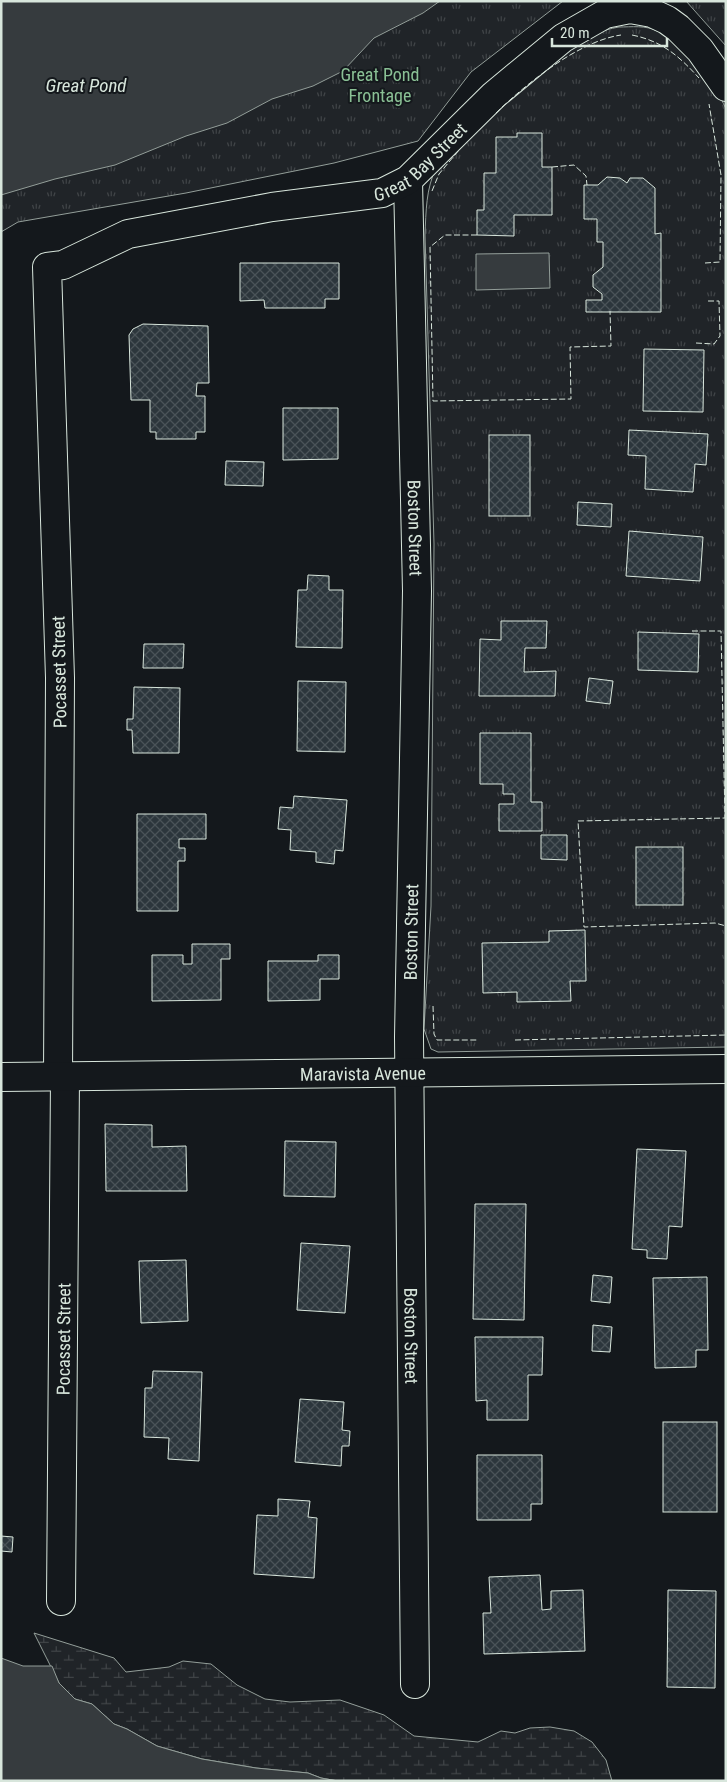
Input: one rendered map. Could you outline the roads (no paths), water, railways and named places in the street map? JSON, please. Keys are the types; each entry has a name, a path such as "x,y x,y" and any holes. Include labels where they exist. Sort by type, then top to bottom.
{"street":[{"name":"Great Bay Street","path":"47,267 63,265 128,234 272,207 382,193 408,180 494,95 563,38 605,14 630,9 652,13 667,20 700,50 726,87"},
{"name":"Boston Street","path":"408,180 417,592 409,1072 415,1684"},
{"name":"Pocasset Street","path":"47,267 60,678 62,1077 61,1601"},
{"name":"Maravista Avenue","path":"1,1077 726,1069"}],"water":[{"name":"Great Pond","path":"1,1 440,1 423,13 374,38 343,71 313,86 272,99 227,123 186,136 115,165 55,179 1,195"},
{"path":"549,253 550,288 476,290 476,254"},
{"path":"1,1658 23,1666 52,1666 59,1683 75,1699 92,1704 114,1724 157,1746 202,1759 256,1768 308,1773 338,1781 1,1781"}],"park label":[{"name":"Great Pond Frontage","path":"380,84"}]}
